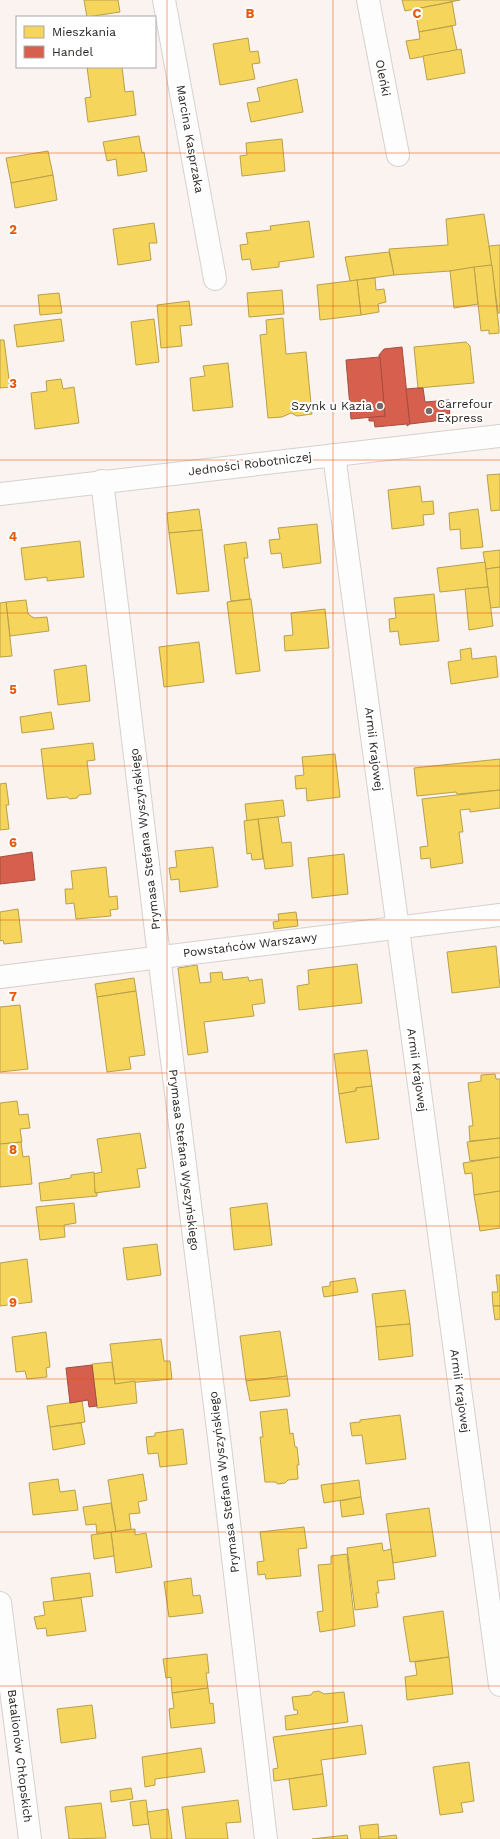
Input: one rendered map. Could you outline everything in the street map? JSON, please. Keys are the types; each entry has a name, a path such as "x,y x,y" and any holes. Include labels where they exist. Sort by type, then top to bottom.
{"street":[{"name":"Marcina Kasprzaka","path":"164,0 215,279"},
{"name":"Oleńki","path":"368,0 398,156"},
{"name":"Jedności Robotniczej","path":"0,494 334,454 500,436"},
{"name":"Armii Krajowej","path":"334,454 500,1685"},
{"name":"Prymasa Stefana Wyszyńskiego","path":"102,481 220,1446 266,1839"},
{"name":"Powstańców Warszawy","path":"0,977 159,956 500,915"},
{"name":"Batalionów Chłopskich","path":"0,1602 30,1839"}],"building: Mieszkania":[{"path":"84,0 118,0 120,12 87,16"},
{"path":"402,0 460,0 405,11"},
{"path":"452,2 456,25 419,32 415,9"},
{"path":"452,26 457,50 410,59 406,41 420,39 419,32"},
{"path":"248,38 250,52 258,51 260,63 252,64 255,79 220,85 213,44"},
{"path":"461,49 465,73 427,80 423,56"},
{"path":"87,68 122,68 125,92 133,91 136,115 88,122 85,98 91,97"},
{"path":"297,79 303,112 251,122 247,103 260,101 257,88"},
{"path":"139,136 142,153 144,152 147,171 118,176 116,159 107,161 103,142"},
{"path":"282,139 285,171 242,176 240,156 247,155 246,143"},
{"path":"48,151 53,175 11,183 6,158"},
{"path":"53,175 57,200 15,208 11,183"},
{"path":"484,214 492,265 450,271 394,275 389,249 448,245 446,219"},
{"path":"309,221 314,257 279,262 279,267 252,270 250,259 242,260 240,245 248,244 246,233 271,230 270,226"},
{"path":"154,223 157,243 149,243 151,260 118,265 113,229"},
{"path":"500,245 500,313 498,313 489,246"},
{"path":"389,252 394,275 350,281 345,257"},
{"path":"492,265 499,333 489,334 489,330 481,331 474,267"},
{"path":"474,267 478,304 454,308 450,271"},
{"path":"375,278 376,290 384,289 386,302 378,304 379,312 361,315 357,280"},
{"path":"357,280 361,315 320,320 317,285"},
{"path":"282,290 284,314 249,317 247,293"},
{"path":"59,293 62,313 40,315 38,295"},
{"path":"189,301 192,325 180,326 182,346 161,348 157,305"},
{"path":"283,318 286,354 306,352 312,414 297,416 291,413 282,417 268,418 260,335 267,334 266,320"},
{"path":"61,319 64,341 17,347 14,325"},
{"path":"154,319 159,362 136,365 131,322"},
{"path":"0,340 4,340 10,387 0,388"},
{"path":"466,342 470,346 474,383 418,388 414,347"},
{"path":"228,363 233,407 193,411 190,378 205,376 203,366"},
{"path":"61,379 63,389 74,387 79,423 35,429 31,393 47,391 46,381"},
{"path":"500,474 500,510 491,511 487,475"},
{"path":"420,486 422,502 433,501 434,514 423,515 424,525 392,529 388,490"},
{"path":"199,509 202,530 169,533 167,513"},
{"path":"478,509 483,547 461,549 460,529 450,530 449,513"},
{"path":"317,524 321,563 283,568 281,553 271,554 269,540 280,539 278,528"},
{"path":"202,530 209,591 177,594 169,533"},
{"path":"80,541 84,577 47,581 47,577 25,580 21,548"},
{"path":"246,542 248,558 244,558 250,599 231,601 224,545"},
{"path":"500,550 500,567 486,569 483,552"},
{"path":"485,562 488,587 440,592 437,568"},
{"path":"500,567 500,607 490,608 486,569"},
{"path":"488,587 493,626 469,630 465,589"},
{"path":"434,594 439,641 400,645 398,631 390,632 389,619 396,618 394,598"},
{"path":"251,599 260,671 236,674 227,602"},
{"path":"26,600 28,614 34,618 47,617 49,631 10,636 6,602"},
{"path":"6,602 12,656 0,657 0,603"},
{"path":"325,609 329,648 285,651 284,636 293,635 291,613"},
{"path":"199,642 204,682 164,687 159,647"},
{"path":"471,648 472,659 496,656 498,677 451,684 448,662 461,660 460,650"},
{"path":"86,665 90,701 58,705 54,670"},
{"path":"51,712 54,729 22,733 20,717"},
{"path":"93,743 95,760 87,761 91,794 79,795 77,798 70,799 67,797 47,799 41,749"},
{"path":"335,754 340,797 307,801 306,788 296,789 295,776 304,775 302,757"},
{"path":"500,759 500,790 417,796 414,768"},
{"path":"6,783 9,805 6,805 9,829 0,830 0,784"},
{"path":"500,790 500,808 470,812 470,809 460,810 463,832 459,832 463,863 431,868 430,858 421,859 420,847 428,846 422,799"},
{"path":"283,800 285,816 247,821 245,804"},
{"path":"278,817 282,843 291,842 293,866 265,869 258,819"},
{"path":"258,819 263,859 252,860 251,853 247,854 244,821"},
{"path":"213,847 218,887 180,892 179,879 171,880 169,868 177,867 175,851"},
{"path":"344,854 348,894 312,898 308,858"},
{"path":"106,867 109,897 117,896 118,909 110,910 111,916 76,919 74,903 66,904 65,889 73,889 71,871"},
{"path":"18,909 22,942 4,944 3,940 0,941 0,912"},
{"path":"296,912 298,926 274,929 273,922 279,921 278,914"},
{"path":"496,946 500,987 452,993 447,952"},
{"path":"357,964 362,1003 299,1010 297,986 309,984 308,970"},
{"path":"197,965 200,983 211,982 210,973 222,972 223,980 248,977 249,981 262,979 265,1003 252,1005 254,1016 204,1022 208,1052 188,1055 178,968"},
{"path":"134,978 136,991 97,997 95,984"},
{"path":"136,991 145,1055 129,1057 131,1069 107,1072 97,997"},
{"path":"20,1005 28,1069 0,1072 0,1007"},
{"path":"367,1050 372,1086 356,1088 356,1091 339,1094 334,1054"},
{"path":"495,1074 496,1079 500,1079 500,1138 470,1141 469,1126 473,1126 468,1083 481,1081 481,1075"},
{"path":"372,1086 379,1139 346,1143 339,1094 356,1091 356,1088"},
{"path":"17,1101 19,1115 28,1114 30,1128 20,1129 22,1142 0,1144 0,1103"},
{"path":"140,1133 146,1168 137,1169 140,1187 95,1193 93,1174 102,1172 97,1139"},
{"path":"500,1138 500,1157 470,1161 467,1142"},
{"path":"21,1142 23,1157 29,1156 32,1184 0,1187 0,1144"},
{"path":"500,1157 500,1191 474,1195 472,1173 465,1174 463,1163"},
{"path":"94,1172 95,1193 97,1193 97,1196 41,1201 39,1183 71,1178 71,1175"},
{"path":"500,1191 500,1228 480,1231 474,1195"},
{"path":"74,1203 76,1223 64,1225 65,1237 40,1240 36,1207"},
{"path":"267,1203 272,1245 234,1250 230,1208"},
{"path":"157,1244 161,1275 127,1280 123,1248"},
{"path":"27,1259 32,1302 0,1306 0,1263"},
{"path":"496,1275 500,1275 500,1306 493,1306 492,1292 498,1292"},
{"path":"355,1278 358,1292 324,1297 322,1287 330,1286 330,1282"},
{"path":"405,1290 410,1324 376,1327 372,1294"},
{"path":"493,1306 500,1306 500,1319 495,1320"},
{"path":"410,1324 413,1356 379,1360 376,1327"},
{"path":"280,1331 287,1376 246,1381 240,1336"},
{"path":"46,1332 50,1367 46,1368 47,1377 27,1379 25,1371 16,1372 12,1337"},
{"path":"161,1339 164,1361 170,1361 172,1379 115,1384 110,1344"},
{"path":"112,1362 115,1384 135,1381 137,1403 97,1408 92,1364"},
{"path":"287,1376 290,1396 250,1401 246,1381"},
{"path":"82,1401 85,1422 50,1427 47,1406"},
{"path":"287,1409 290,1434 293,1433 295,1447 297,1447 299,1465 297,1465 298,1479 288,1480 285,1483 278,1484 275,1482 265,1482 260,1437 263,1437 260,1412"},
{"path":"400,1415 406,1459 366,1464 362,1435 352,1436 350,1423 360,1422 360,1420"},
{"path":"81,1423 85,1444 53,1450 50,1427"},
{"path":"183,1429 187,1464 160,1467 158,1453 148,1454 146,1437 155,1436 155,1433"},
{"path":"143,1474 147,1500 138,1502 140,1513 129,1514 131,1529 116,1532 108,1480"},
{"path":"58,1479 60,1492 75,1490 78,1510 33,1515 29,1483"},
{"path":"359,1480 361,1497 324,1503 321,1485"},
{"path":"361,1497 364,1514 342,1517 340,1501"},
{"path":"111,1503 116,1532 97,1534 96,1524 86,1525 83,1507"},
{"path":"429,1508 436,1556 393,1563 386,1514"},
{"path":"304,1527 307,1548 298,1549 301,1576 266,1579 265,1574 258,1575 257,1562 264,1561 260,1532"},
{"path":"135,1529 135,1535 146,1533 152,1567 116,1573 111,1532"},
{"path":"111,1532 114,1556 94,1559 91,1535"},
{"path":"382,1543 383,1551 391,1549 395,1579 377,1581 379,1593 376,1593 378,1607 355,1610 347,1548"},
{"path":"347,1554 355,1626 320,1632 317,1612 323,1611 318,1565 331,1564 331,1556"},
{"path":"90,1573 93,1596 54,1601 51,1578"},
{"path":"191,1578 193,1596 200,1595 203,1613 169,1617 164,1582"},
{"path":"81,1598 86,1631 47,1636 46,1628 37,1629 34,1617 45,1615 43,1602"},
{"path":"443,1611 449,1657 410,1662 403,1617"},
{"path":"207,1654 209,1673 206,1673 208,1688 172,1693 171,1677 166,1678 163,1659"},
{"path":"449,1657 453,1694 407,1700 405,1677 417,1675 415,1662"},
{"path":"208,1688 210,1704 213,1703 215,1723 171,1728 169,1709 174,1708 172,1693"},
{"path":"319,1691 324,1694 344,1692 348,1722 286,1730 285,1716 298,1714 297,1710 294,1710 292,1697 311,1695 313,1692"},
{"path":"92,1705 96,1738 61,1743 57,1709"},
{"path":"362,1725 366,1754 321,1760 323,1774 274,1781 273,1769 278,1768 273,1737"},
{"path":"201,1748 205,1772 155,1779 155,1785 145,1787 142,1757"},
{"path":"469,1762 474,1801 461,1803 463,1812 440,1815 433,1767"},
{"path":"323,1774 327,1806 293,1810 289,1779"},
{"path":"131,1788 133,1799 111,1802 110,1791"},
{"path":"146,1800 149,1824 133,1826 130,1802"},
{"path":"238,1800 241,1822 226,1823 228,1839 186,1839 182,1807"},
{"path":"101,1803 106,1838 69,1839 65,1807"},
{"path":"168,1809 172,1839 151,1839 147,1812"},
{"path":"378,1824 379,1839 361,1839 359,1826"},
{"path":"347,1835 348,1839 312,1839"},
{"path":"396,1835 397,1839 379,1839 379,1837"}],"building: Handel":[{"path":"402,347 410,424 407,426 407,424 375,427 374,421 369,421 369,417 385,416 379,355 384,349"},
{"path":"380,357 385,416 351,419 346,360"},
{"name":"Carrefour Express","path":"423,388 425,402 449,400 450,419 410,424 406,389"},
{"path":"32,852 35,880 0,884 0,857"},
{"path":"92,1365 97,1406 89,1407 88,1400 70,1403 66,1368"}],"place":[{"name":"Szynk u Kazia","path":"380,406"},
{"name":"Carrefour Express","path":"429,411"}]}
